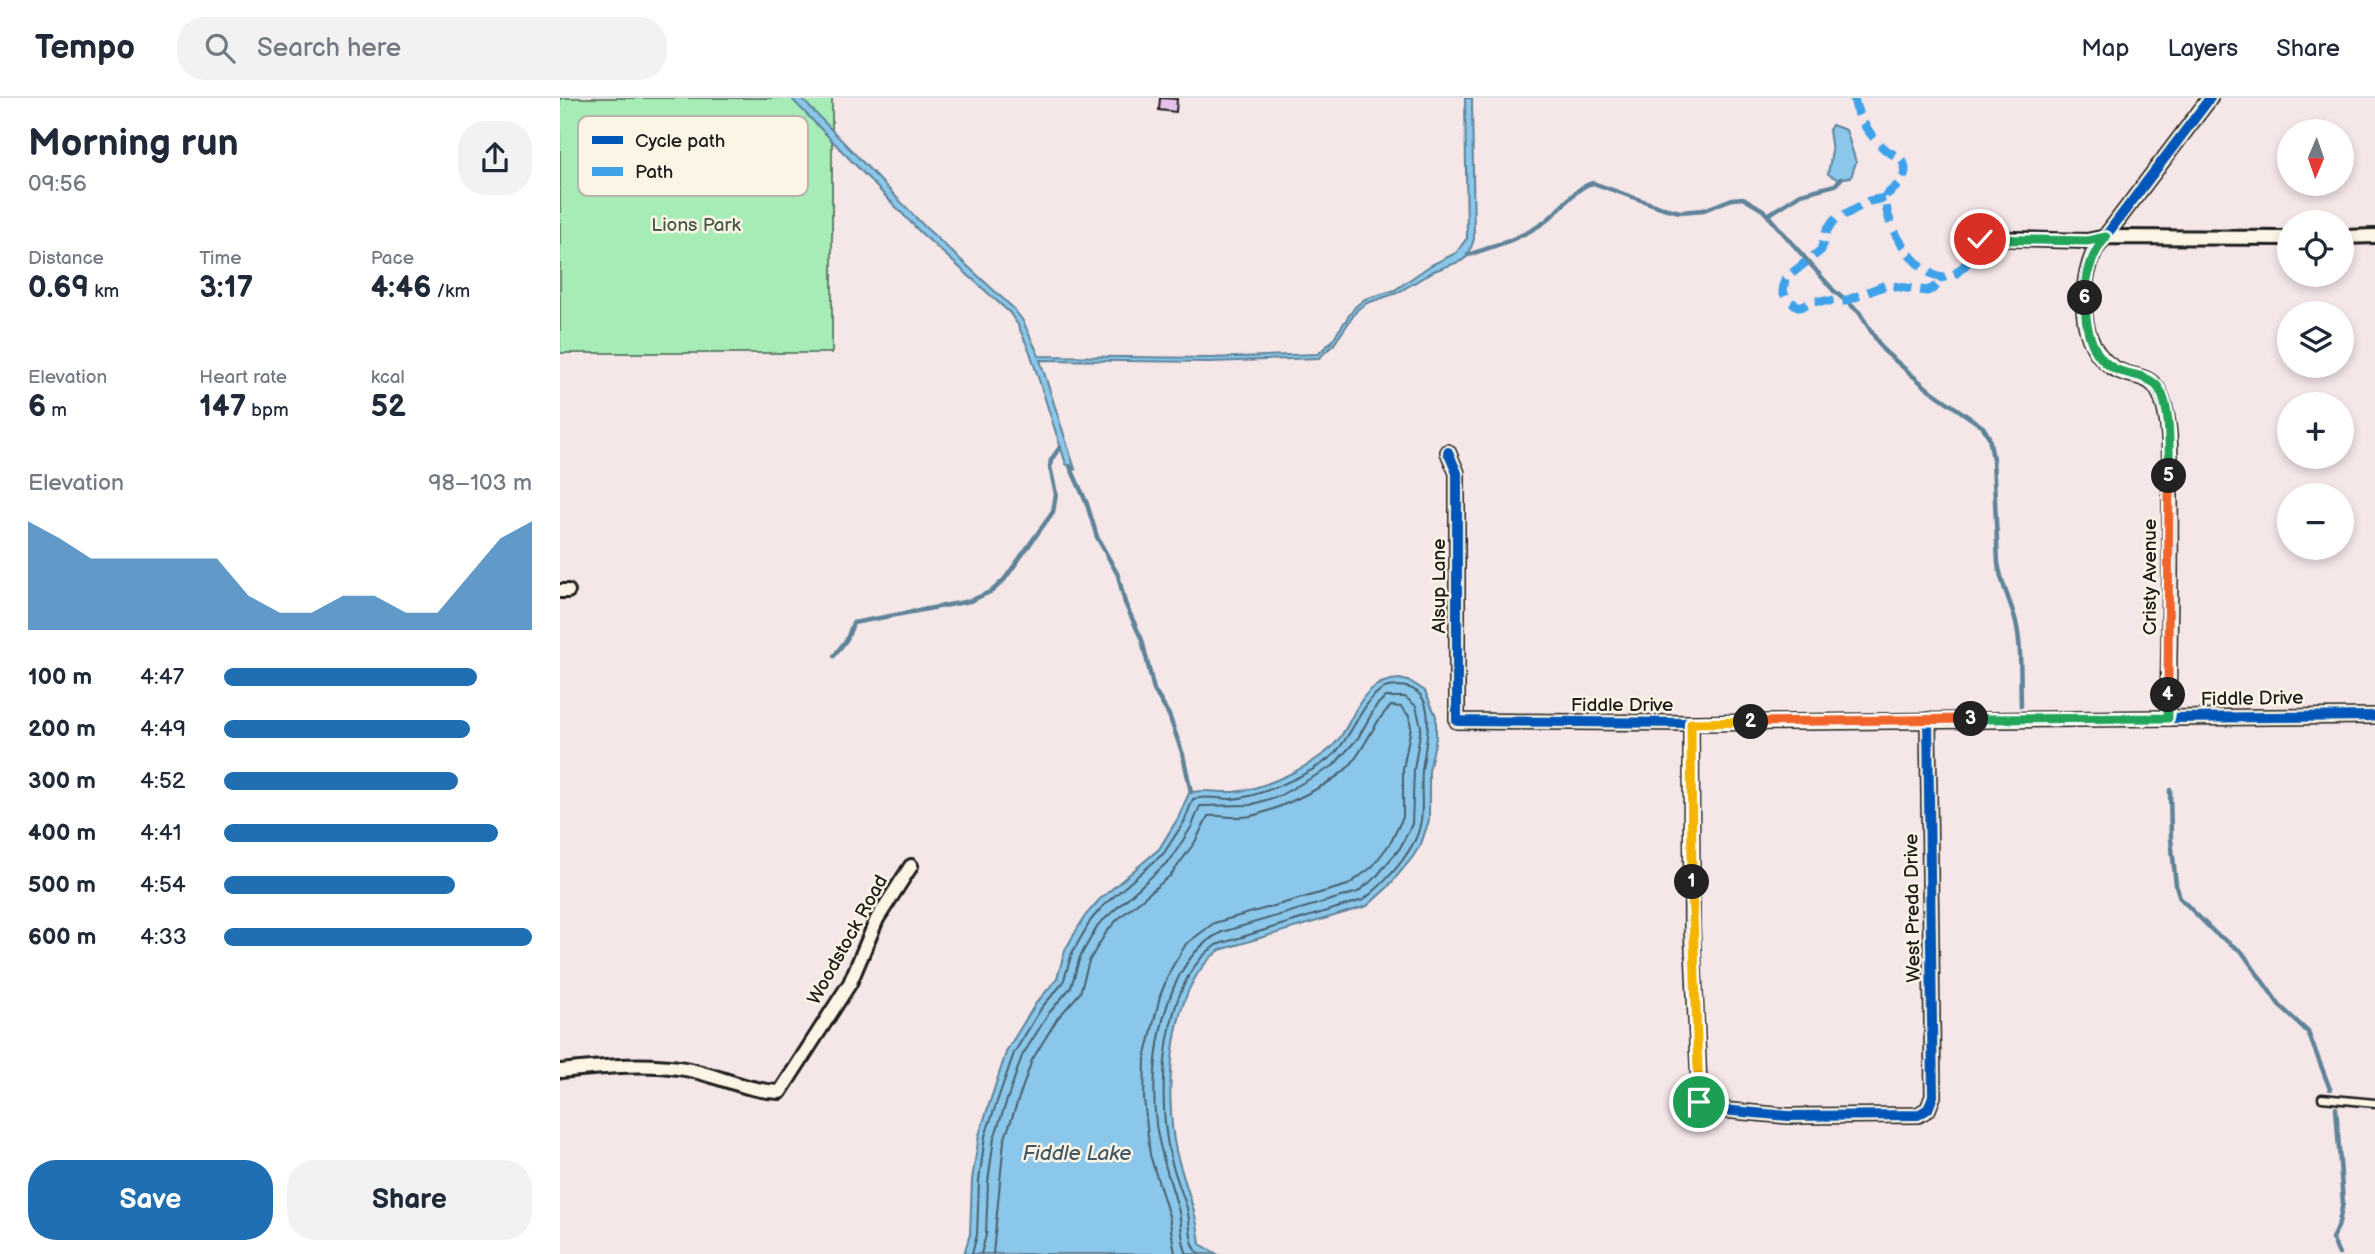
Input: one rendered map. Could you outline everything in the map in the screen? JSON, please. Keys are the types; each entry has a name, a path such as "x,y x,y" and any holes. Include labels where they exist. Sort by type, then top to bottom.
{"street":[{"name":"Cristy Avenue","path":"2168,718 2170,527 2166,411 2158,386 2145,377 2114,369 2095,353 2086,326 2084,300 2088,266 2095,250 2210,98"},
{"path":"2354,237 2375,236"},
{"path":"1980,239 2087,241 2106,237 2277,238"},
{"name":"Alsup Lane","path":"1448,452 1457,473 1457,721"},
{"name":"Fiddle Drive","path":"1457,721 1691,723 2375,716"},
{"name":"West Preda Drive","path":"1691,723 1692,927 1700,1108 1788,1116 1918,1115 1928,1109 1933,1096 1928,720"},
{"name":"Woodstock Road","path":"560,1071 619,1066 687,1069 762,1091 780,1091 850,984 877,919 911,866"}],"lane":[{"path":"2322,1098 2375,1103"}],"green space":[{"name":"Lions Park","path":"560,98 832,98 832,353 560,353"}],"water":[{"path":"791,98 801,98 925,227 1013,308 1023,321 1039,356 1210,358 1318,354 1331,342 1355,307 1365,299 1395,290 1431,265 1456,253 1467,238 1465,98 1472,98 1474,239 1468,256 1461,261 1434,271 1397,293 1367,303 1358,309 1334,344 1319,358 1210,362 1040,360 1075,469 1066,464 1030,352 1009,312 920,232"},
{"path":"1832,125 1846,130 1856,162 1851,177 1837,179 1828,174 1832,151 1829,130"},
{"name":"Fiddle Lake","path":"1400,679 1425,691 1436,716 1436,738 1429,771 1429,820 1421,844 1412,858 1387,888 1367,906 1220,950 1203,967 1190,989 1180,1015 1171,1073 1172,1128 1200,1244 1217,1254 964,1254 970,1234 972,1180 979,1135 1007,1050 1036,1003 1057,979 1065,950 1085,916 1099,900 1159,849 1178,818 1189,793 1243,790 1294,772 1317,759 1336,742 1357,707 1373,688 1384,682"}],"building":[{"path":"1160,98 1177,99 1176,112 1159,110"}],"waterway":[{"path":"1768,215 1801,194 1835,185 1841,179"},
{"path":"1468,255 1507,242 1534,229 1549,219 1579,190 1593,183 1680,212 1704,210 1732,199 1743,198 1763,210 1834,291 1859,312 1883,350 1927,388 1983,427 1989,437 1993,459 1998,563 2018,632 2021,706"},
{"path":"834,656 847,639 853,623 970,601 992,591 1004,580 1053,512 1056,494 1050,467 1051,460 1060,447"},
{"path":"1070,466 1087,504 1097,537 1118,575 1125,603 1142,640 1154,690 1169,715 1183,755 1191,792"},
{"path":"2170,790 2171,839 2180,898 2215,933 2242,952 2280,1006 2308,1032 2330,1089"},
{"path":"2336,1108 2343,1203 2338,1227 2332,1238 2339,1254"}],"marked path":[{"path":"1854,98 1861,120 1870,133 1904,164 1905,174 1897,186 1886,195 1886,206 1895,232 1920,266 1941,278 1955,274 1995,239"},
{"path":"1885,198 1869,201 1833,221 1827,230 1821,250 1785,279 1783,291 1787,300 1800,307 1814,301 1845,301 1886,285 1927,291 1934,288 1944,277"}],"cycle path":[{"path":"2168,718 2170,462 2165,411 2162,399 2153,384 2112,367 2101,357 2092,344 2087,329 2084,297 2095,250 2210,98"},
{"path":"1448,452 1457,473 1457,721 1691,723 2375,716"},
{"path":"1691,723 1692,927 1700,1108 1788,1116 1918,1115 1928,1109 1933,1096 1928,720"}],"route":[{"path":"1699,1102 1692,927 1691,723 2168,718 2170,527 2169,435 2166,411 2158,386 2145,377 2114,369 2095,353 2086,326 2084,300 2088,266 2095,250 2106,237 2087,241 1980,239"}]}
